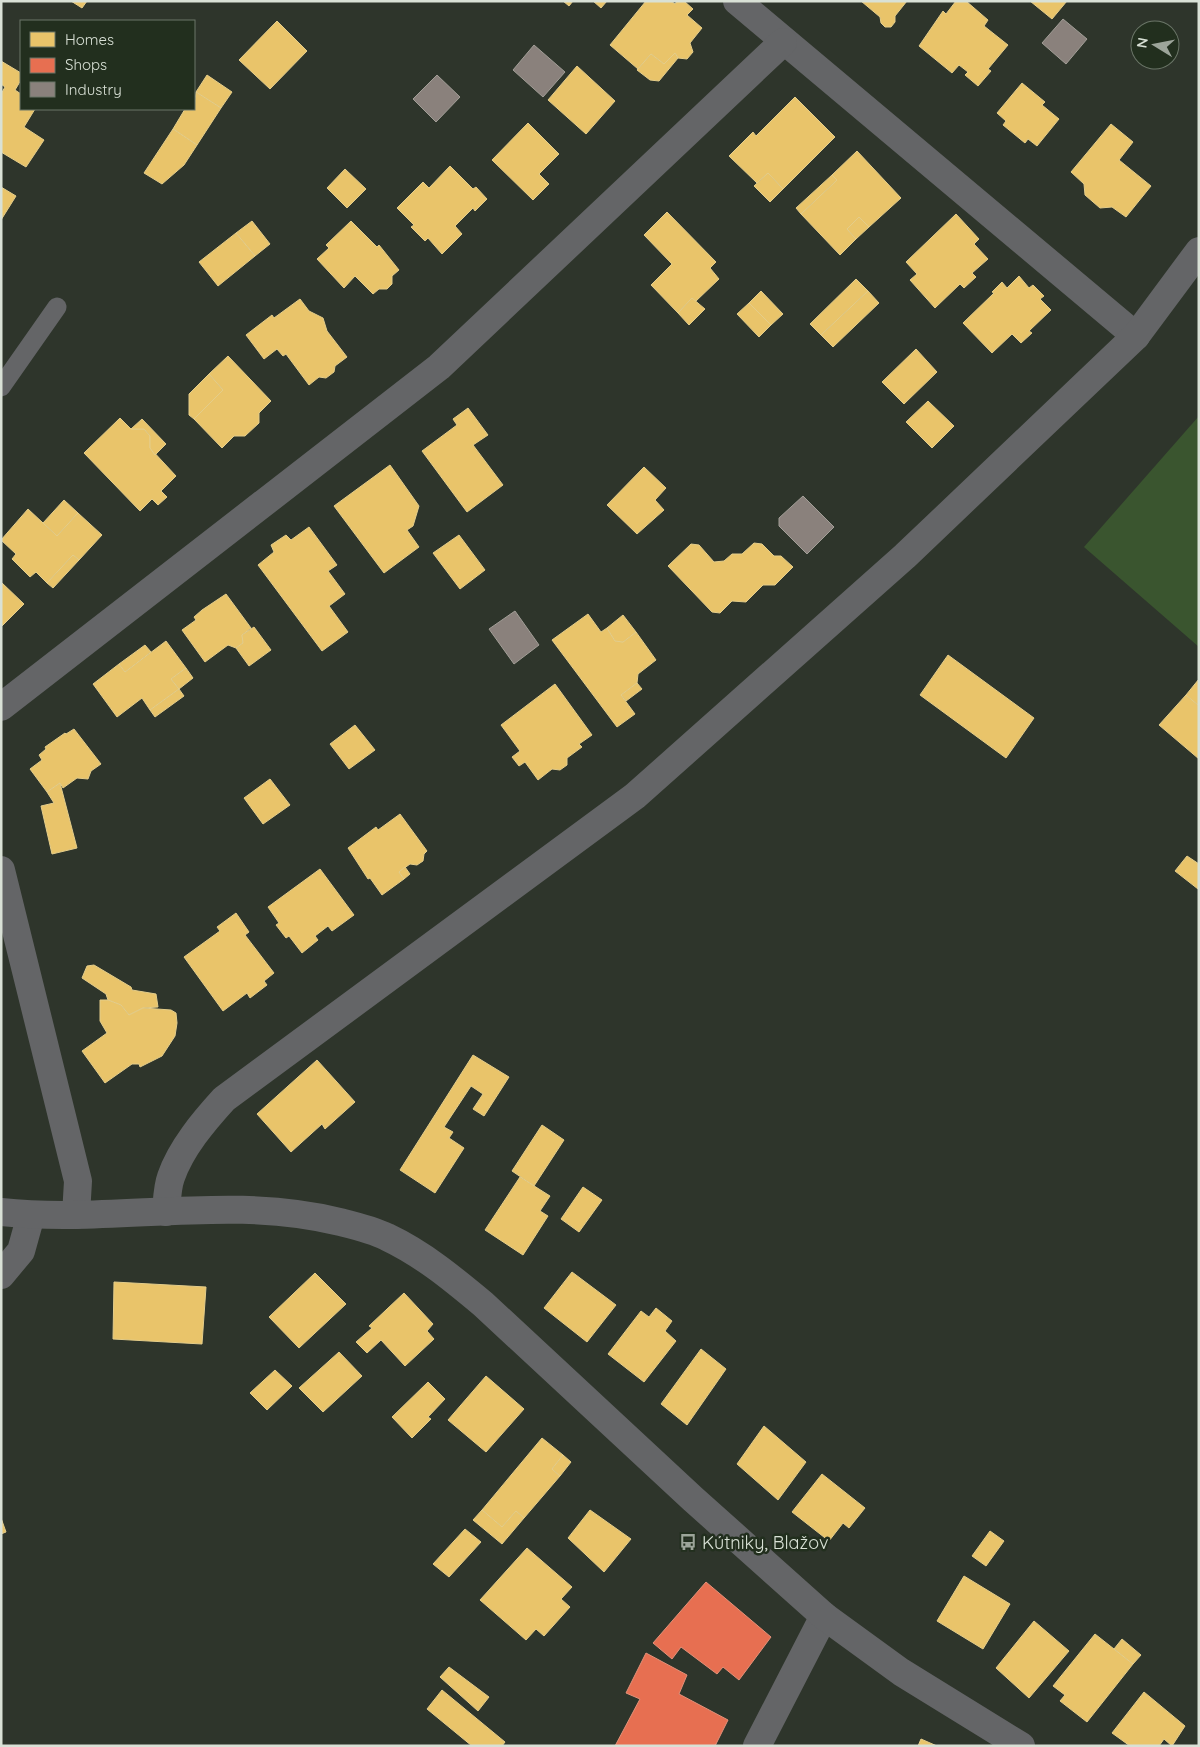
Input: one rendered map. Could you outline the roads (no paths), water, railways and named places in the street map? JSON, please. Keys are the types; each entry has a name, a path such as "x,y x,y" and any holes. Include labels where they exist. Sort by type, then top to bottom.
{"street":[{"path":"737,1 783,42 1136,336"},
{"path":"1,707 439,367 783,42"},
{"path":"166,1212 171,1178 179,1160 206,1119 224,1099 635,796 906,556 1136,336 1199,251"},
{"path":"1,870 78,1181 76,1215"},
{"path":"1,1212 31,1215 76,1215 249,1210 324,1218 386,1236 415,1252 450,1276 483,1304 693,1499 824,1616 901,1672 1021,1746"},
{"path":"1,1275 21,1251 31,1215"},
{"path":"757,1746 824,1616"}],"lane":[{"path":"1,387 57,308"}],"place":[{"name":"Kútniky, Blažov","path":"688,1542"}]}
